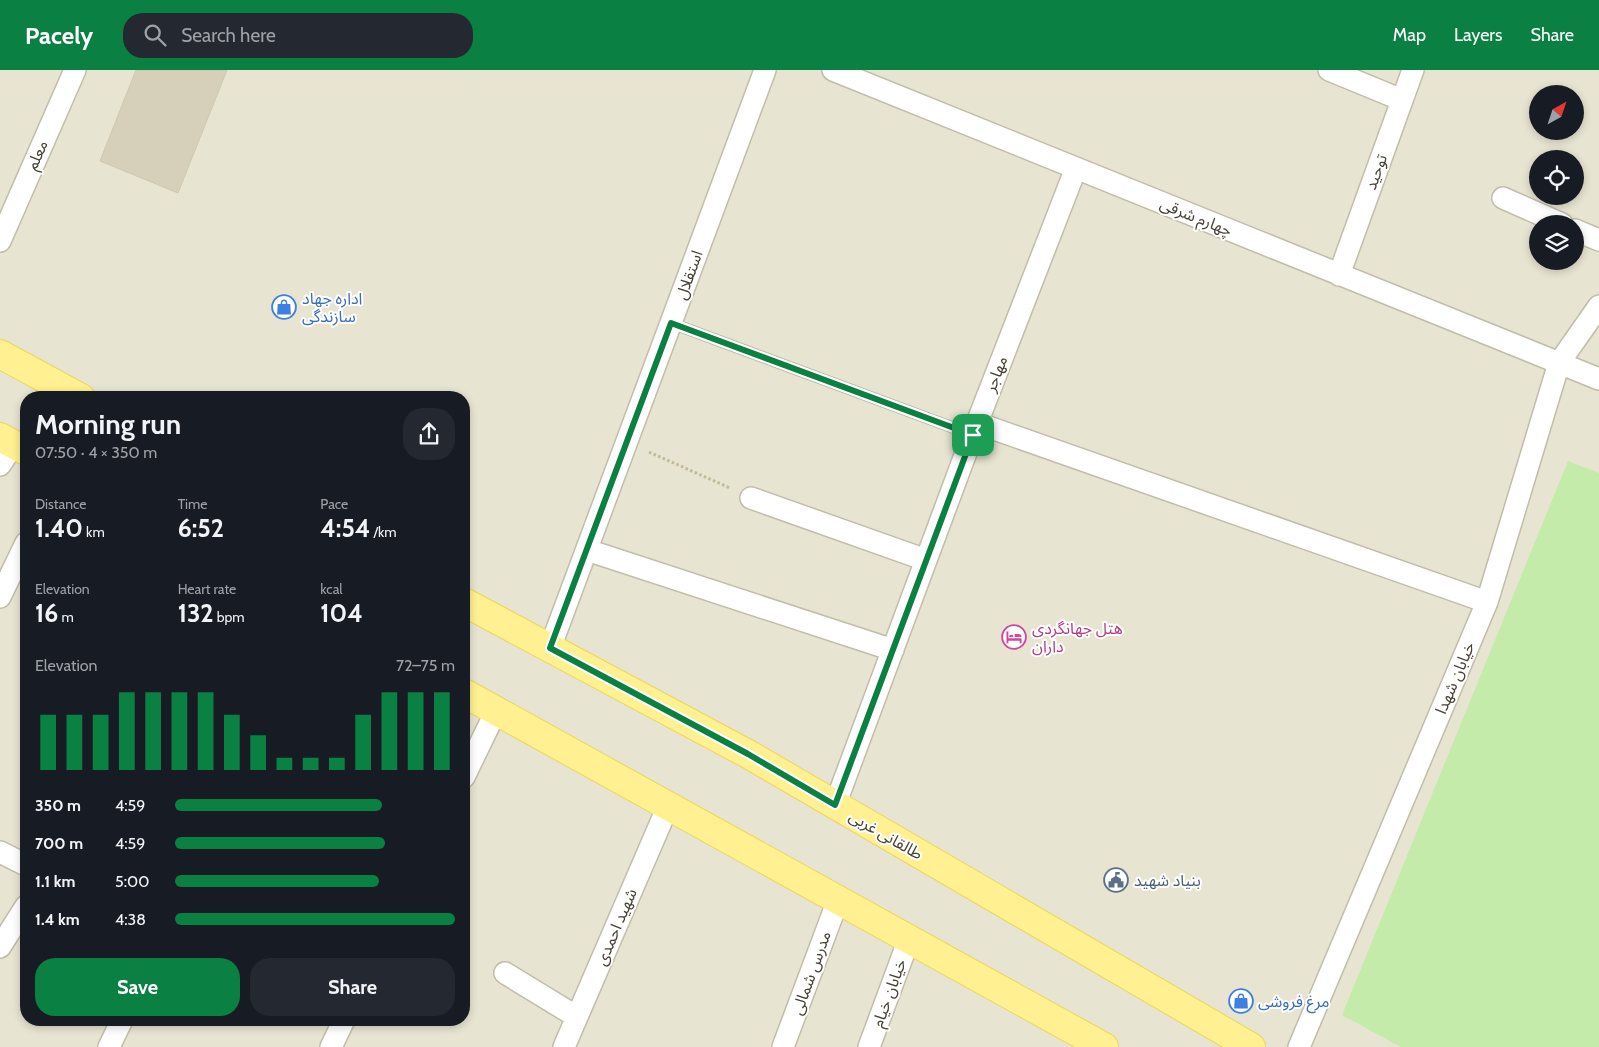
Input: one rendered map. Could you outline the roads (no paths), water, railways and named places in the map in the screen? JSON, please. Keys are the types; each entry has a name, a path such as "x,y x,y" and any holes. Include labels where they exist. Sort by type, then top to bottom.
{"main road":[{"path":"0,354 68,391"},
{"name":"طالقانی غربی","path":"470,605 748,754 1251,1047"},
{"path":"470,696 1104,1047"}],"street":[{"name":"معلم","path":"0,241 75,70"},
{"name":"استقلال","path":"550,648 765,70"},
{"name":"چهارم شرقی","path":"833,70 1599,379"},
{"path":"1329,70 1402,100"},
{"name":"توحید","path":"1339,275 1413,70"},
{"name":"مهاجر","path":"835,805 975,429 1076,168"},
{"path":"1503,198 1542,215"},
{"path":"1584,234 1599,240"},
{"name":"خیابان شهدا","path":"1299,1047 1487,602 1559,363 1599,306"},
{"path":"975,429 1487,602"},
{"path":"751,498 926,560"},
{"path":"587,550 893,650"},
{"path":"0,597 20,555"},
{"path":"470,765 496,711"},
{"name":"شهید احمدی","path":"564,1047 668,806"},
{"path":"0,852 20,862"},
{"name":"مدرس شمالی","path":"783,1047 838,900"},
{"path":"0,948 20,916"},
{"name":"خیابان خیام","path":"869,1047 908,939"},
{"path":"504,973 577,1018"},
{"path":"109,1047 119,1026"},
{"path":"331,1047 341,1026"}],"lane":[{"path":"671,323 975,429"}],"place":[{"name":"اداره جهاد سازندگی","path":"284,307"},
{"name":"هتل جهانگردی داران","path":"1014,637"},
{"name":"بنیاد شهید","path":"1116,880"},
{"name":"مرغ فروشی","path":"1241,1001"}]}
